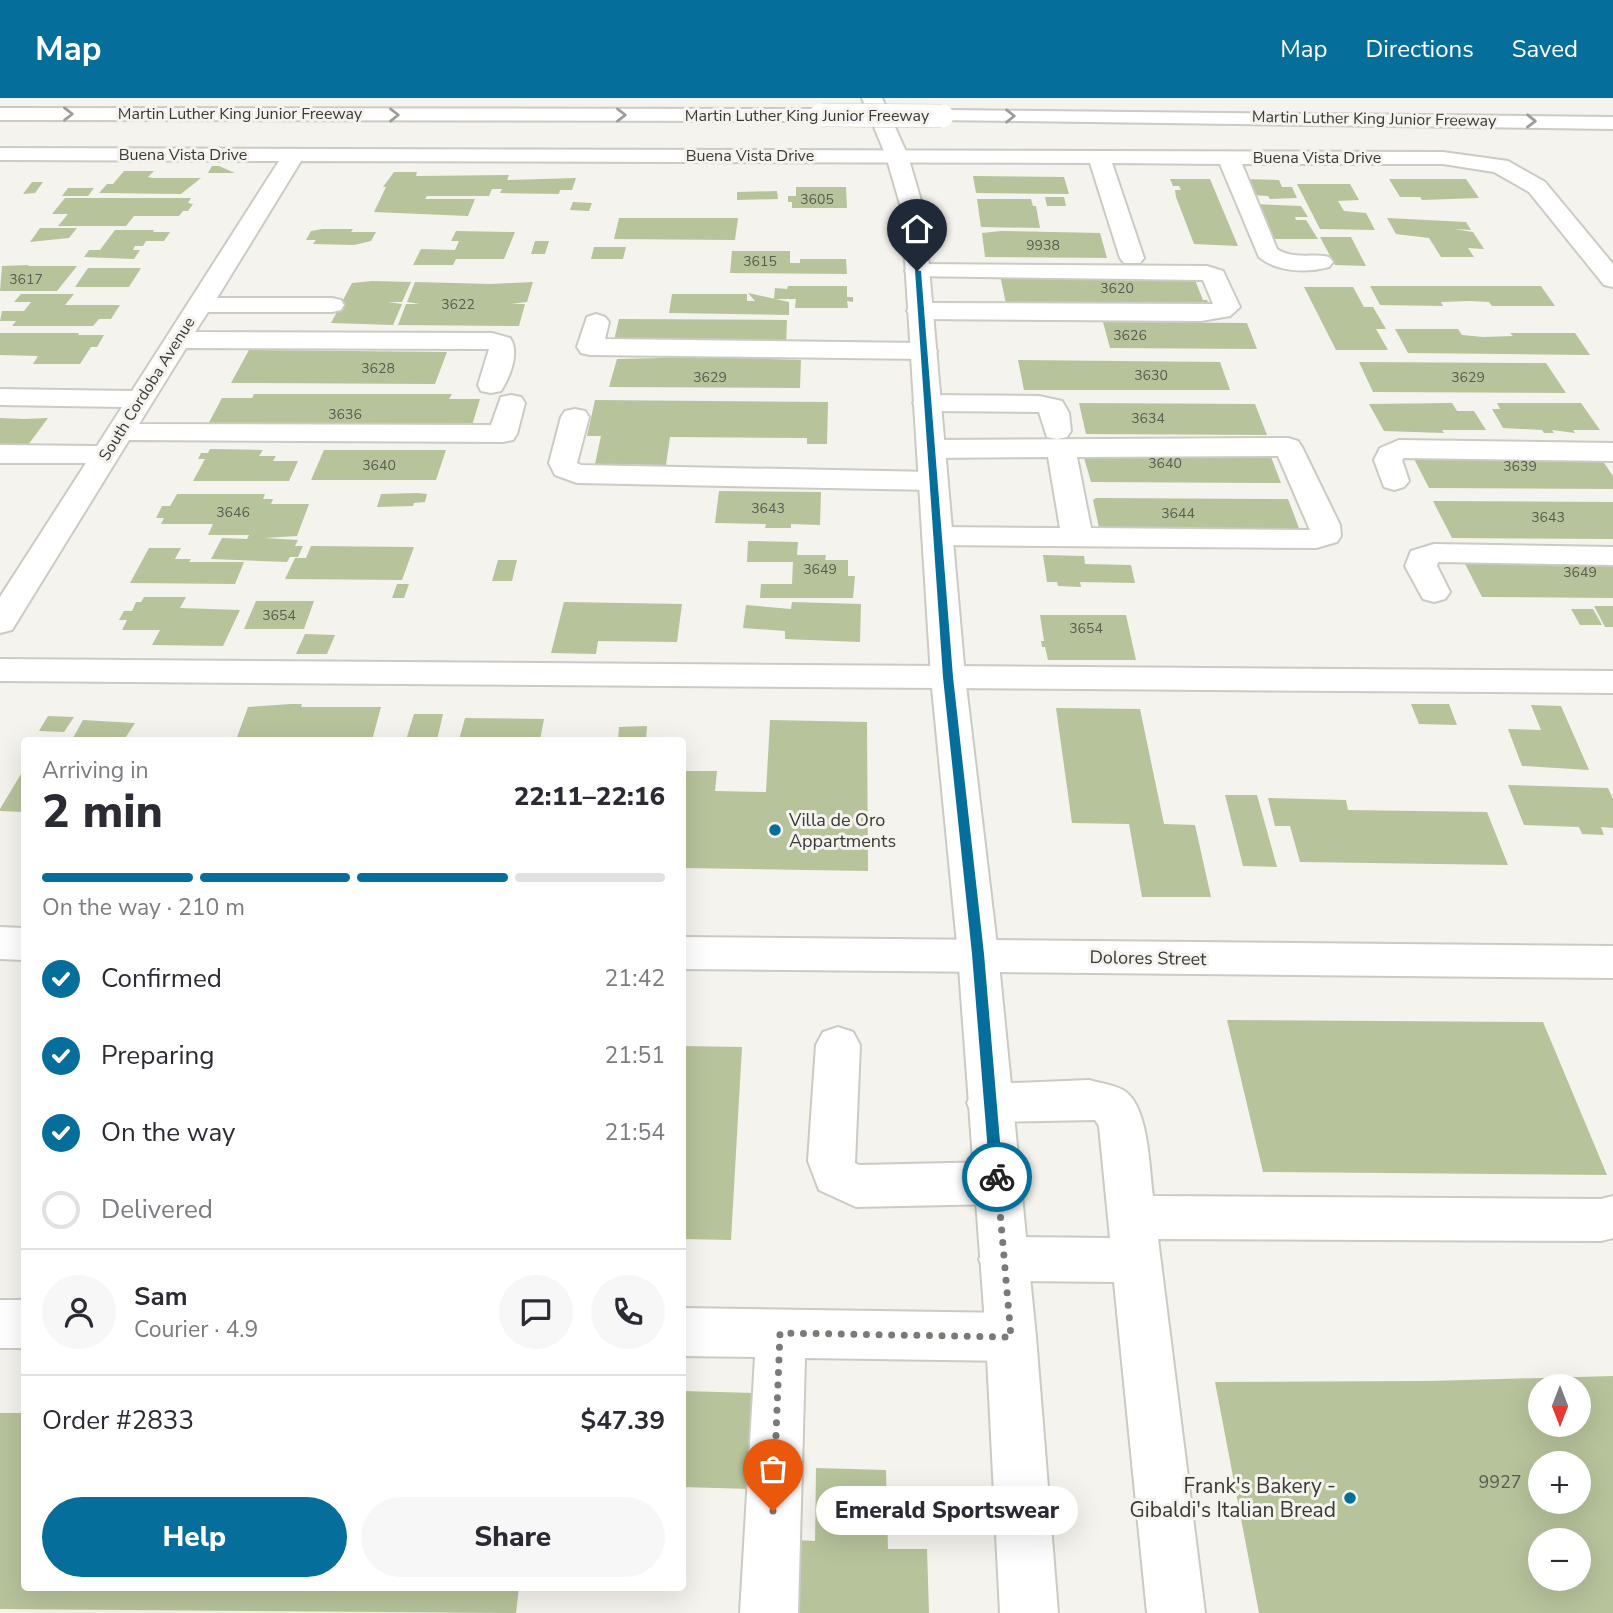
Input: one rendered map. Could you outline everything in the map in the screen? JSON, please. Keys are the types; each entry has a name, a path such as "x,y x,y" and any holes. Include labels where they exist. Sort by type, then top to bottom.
{"main road":[{"path":"872,98 897,156 913,211 917,271 929,333 928,403 948,677 978,954 1011,1337 1029,1613"},
{"name":"Martin Luther King Junior Freeway","path":"0,114 821,115 1613,123"},
{"name":"Buena Vista Drive","path":"0,154 1443,158 1500,166 1537,187 1613,280"},
{"name":"South Cordoba Avenue","path":"2,616 294,155"},
{"path":"1099,157 1132,258"},
{"path":"1228,157 1267,252 1274,259 1321,262"},
{"path":"596,322 590,347 929,333 1201,313 1221,311 1227,307 1214,276 1207,273 917,271"},
{"path":"200,305 332,305"},
{"path":"0,454 113,444 503,434 501,343 178,340"},
{"path":"0,397 141,398"},
{"path":"928,403 1039,404 1052,407 1077,537"},
{"path":"575,417 563,463 565,469 577,474 932,465 1059,440 1288,447 1325,525 1326,536 1316,539 937,536"},
{"path":"1394,481 1388,460 1390,454 1399,449 1613,453"},
{"path":"1434,592 1421,566 1422,558 1434,552 1613,556"},
{"path":"0,670 1613,682"},
{"path":"0,943 21,944"},
{"name":"Dolores Street","path":"686,953 1613,962"},
{"path":"838,1045 831,1161 835,1176 856,1186 997,1183"},
{"path":"989,1103 1089,1099 1110,1105 1121,1122 1176,1613"},
{"path":"1003,1259 1133,1239 1601,1220 1613,1217"},
{"path":"0,1324 21,1324"},
{"path":"686,1332 1011,1337"},
{"path":"769,1613 780,1333"}],"building":[{"path":"212,166 219,166 235,173 208,173"},
{"path":"124,171 154,171 148,177 153,178 201,178 181,194 99,193 107,184 113,184"},
{"path":"394,172 417,172 416,176 509,175 507,180 576,178 572,190 560,190 559,194 500,193 502,189 492,189 489,196 427,196 425,199 475,199 468,216 374,212 386,187 383,187"},
{"path":"973,176 1064,177 1069,194 976,193"},
{"path":"1170,179 1210,179 1238,246 1194,244 1176,197 1175,190 1181,190 1179,186 1173,186"},
{"path":"1244,179 1279,180 1282,187 1292,187 1297,198 1270,199 1268,196 1250,195"},
{"path":"1389,179 1466,179 1479,198 1422,200 1420,197 1400,197"},
{"path":"32,182 43,182 35,193 23,194"},
{"path":"1297,184 1350,184 1359,200 1338,201 1344,211 1366,213 1375,230 1320,229"},
{"path":"796,187 846,187 847,208 792,208 788,196 796,196"},
{"path":"68,188 94,188 88,196 62,196"},
{"path":"777,191 778,199 737,200 737,192"},
{"path":"1045,197 1064,197 1066,206 1047,206"},
{"path":"65,198 191,198 188,203 193,204 179,216 134,216 126,226 58,226 68,214 52,214"},
{"path":"977,199 1031,199 1033,206 1036,206 1040,228 981,227"},
{"path":"573,202 592,203 589,211 570,210"},
{"path":"1253,204 1301,206 1308,217 1295,217 1296,220 1306,220 1318,239 1270,239"},
{"path":"619,218 738,218 735,240 614,239"},
{"path":"1387,218 1466,222 1471,230 1454,229 1473,232 1484,249 1468,248 1474,257 1441,257 1429,238 1396,234"},
{"path":"40,228 77,228 69,238 30,242"},
{"path":"322,229 376,232 371,241 354,245 313,244 316,240 306,240 311,231"},
{"path":"115,230 170,232 164,241 146,241 143,246 135,246 133,250 140,250 134,259 84,257 89,250 100,250"},
{"path":"456,231 515,232 504,259 456,259 453,265 413,265 421,249 455,250 459,241 451,241"},
{"path":"982,233 1100,233 1107,258 985,257"},
{"path":"1320,237 1351,237 1366,266 1335,265"},
{"path":"535,241 549,241 545,254 531,254"},
{"path":"594,247 626,247 623,259 591,259"},
{"path":"732,251 790,251 790,263 800,263 800,259 846,259 847,274 730,273"},
{"path":"2,266 77,266 57,291 0,291"},
{"path":"88,268 141,268 129,287 75,287"},
{"path":"1000,275 1193,275 1203,300 1207,300 1209,304 1006,304"},
{"path":"411,282 402,302 388,302 402,304 393,325 331,323 352,283"},
{"path":"415,282 533,282 527,302 511,304 525,304 519,326 398,325 406,304 420,304 407,302"},
{"path":"788,286 847,286 847,297 853,297 853,302 847,301 848,308 795,308 796,299 774,299 775,288 787,289"},
{"path":"1370,286 1541,286 1555,306 1492,306 1489,302 1470,301 1441,302 1443,306 1380,305"},
{"path":"1304,287 1353,287 1364,307 1373,307 1386,329 1376,329 1388,350 1336,350"},
{"path":"748,293 789,302 789,315 669,313 672,294 747,294 747,301 755,301"},
{"path":"21,294 74,294 65,305 120,305 111,319 99,319 93,326 12,326 16,321 0,321 2,311 24,311 31,302 14,302"},
{"path":"619,319 787,320 786,346 613,345"},
{"path":"1103,322 1247,323 1257,349 1110,348"},
{"path":"1395,329 1458,329 1462,335 1483,337 1513,336 1510,333 1575,333 1590,355 1408,353"},
{"path":"0,333 104,335 97,347 91,347 80,364 33,364 38,356 0,355"},
{"path":"249,350 447,352 435,384 231,383"},
{"path":"704,357 801,360 800,388 609,387 617,359"},
{"path":"1018,360 1220,362 1230,390 1024,390"},
{"path":"1359,362 1546,363 1566,393 1373,392"},
{"path":"254,394 452,394 449,399 480,399 471,429 206,428 222,398 252,398"},
{"path":"595,400 828,402 827,444 807,444 807,438 670,437 666,465 595,464 601,436 587,436"},
{"path":"1079,403 1255,404 1267,435 1086,434"},
{"path":"1452,403 1457,411 1474,411 1486,430 1442,430 1444,433 1384,431 1369,404"},
{"path":"1497,403 1581,403 1600,430 1573,430 1575,433 1552,430 1554,433 1544,433 1542,430 1503,428 1492,409 1500,409"},
{"path":"0,418 48,418 28,445 0,445"},
{"path":"210,449 263,450 259,456 276,456 273,461 298,461 289,481 193,481 205,459 198,459 201,453 208,453"},
{"path":"1268,449 1281,483 1091,482 1082,451"},
{"path":"324,450 446,450 436,480 311,480"},
{"path":"1411,453 1598,454 1613,476 1613,489 1429,488"},
{"path":"719,491 821,492 820,525 791,524 791,528 765,528 766,524 715,523"},
{"path":"177,494 265,494 263,499 273,499 271,504 309,504 297,536 264,538 298,540 295,546 303,546 298,557 290,557 287,562 211,559 222,538 247,539 249,535 208,535 213,524 161,524 164,518 156,518 162,506 170,506"},
{"path":"381,494 427,494 425,502 414,503 413,506 377,507"},
{"path":"1288,499 1302,536 1100,532 1093,500"},
{"path":"1433,501 1613,502 1613,539 1452,538"},
{"path":"748,541 798,542 797,555 826,555 825,560 848,560 848,576 855,576 853,598 760,598 761,584 792,584 793,562 747,562"},
{"path":"311,546 414,547 402,580 285,579 295,558 306,558"},
{"path":"149,548 181,548 175,559 191,559 189,562 244,562 235,584 130,583"},
{"path":"1043,555 1084,556 1085,564 1131,565 1135,583 1080,582 1081,587 1058,586 1057,582 1047,582"},
{"path":"1461,556 1613,557 1613,598 1482,597"},
{"path":"498,560 517,560 512,581 492,581"},
{"path":"397,584 409,584 404,598 392,598"},
{"path":"144,597 186,597 180,608 240,610 223,646 152,645 160,630 122,630 127,620 119,620 124,611 132,611 136,602 141,602"},
{"path":"256,601 314,601 304,629 244,629"},
{"path":"564,602 682,604 677,642 598,641 596,654 551,653"},
{"path":"792,602 861,604 860,642 785,639 785,631 743,628 746,605 791,609"},
{"path":"1594,606 1613,606 1613,627 1605,627"},
{"path":"1571,609 1593,609 1602,625 1580,625"},
{"path":"1040,615 1126,615 1136,660 1048,660 1045,647 1042,647 1041,641 1044,641"},
{"path":"305,634 335,635 327,654 296,654"},
{"path":"302,704 301,707 381,707 373,737 237,737 248,707"},
{"path":"1411,704 1449,704 1457,725 1419,724"},
{"path":"1531,705 1561,706 1589,770 1522,766 1508,729 1541,730"},
{"path":"1056,708 1140,709 1164,824 1195,825 1211,897 1142,897 1129,824 1072,823"},
{"path":"414,714 443,714 438,737 407,737"},
{"path":"48,716 74,717 64,732 39,731"},
{"path":"465,718 544,719 541,737 460,737"},
{"path":"83,720 135,723 126,737 74,737"},
{"name":"Villa de Oro Appartments","path":"770,720 867,722 868,871 686,868 686,771 717,771 715,791 766,792"},
{"path":"647,726 646,737 618,737 619,727"},
{"path":"21,774 21,812 0,809"},
{"path":"1508,785 1608,788 1613,799 1613,828 1601,827 1604,835 1582,834 1579,827 1524,825"},
{"path":"1225,795 1257,795 1277,867 1243,866"},
{"path":"1268,798 1346,800 1348,810 1487,812 1508,865 1300,862 1290,826 1275,826"},
{"path":"1227,1020 1543,1022 1607,1175 1263,1172"},
{"path":"686,1046 742,1047 731,1240 686,1239"},
{"name":"Frank's Bakery - Gibaldi's Italian Bread","path":"1613,1376 1613,1613 1259,1613 1215,1382 1528,1378 1528,1437 1591,1437 1591,1377"},
{"path":"686,1391 755,1393 751,1489 686,1487"},
{"path":"0,1413 21,1413 21,1591 519,1591 516,1613 0,1609"},
{"path":"816,1468 886,1470 888,1549 927,1549 929,1613 796,1613 797,1540 815,1541"}],"way so far":[{"path":"773,1511 780,1333 1011,1337 997,1177"}],"place":[{"name":"Villa de Oro Appartments","path":"775,830"},
{"name":"Frank's Bakery - Gibaldi's Italian Bread","path":"1350,1498"},
{"name":"Emerald Sportswear","path":"773,1511"}],"route":[{"path":"917,271 948,677 978,954 997,1177"}]}
